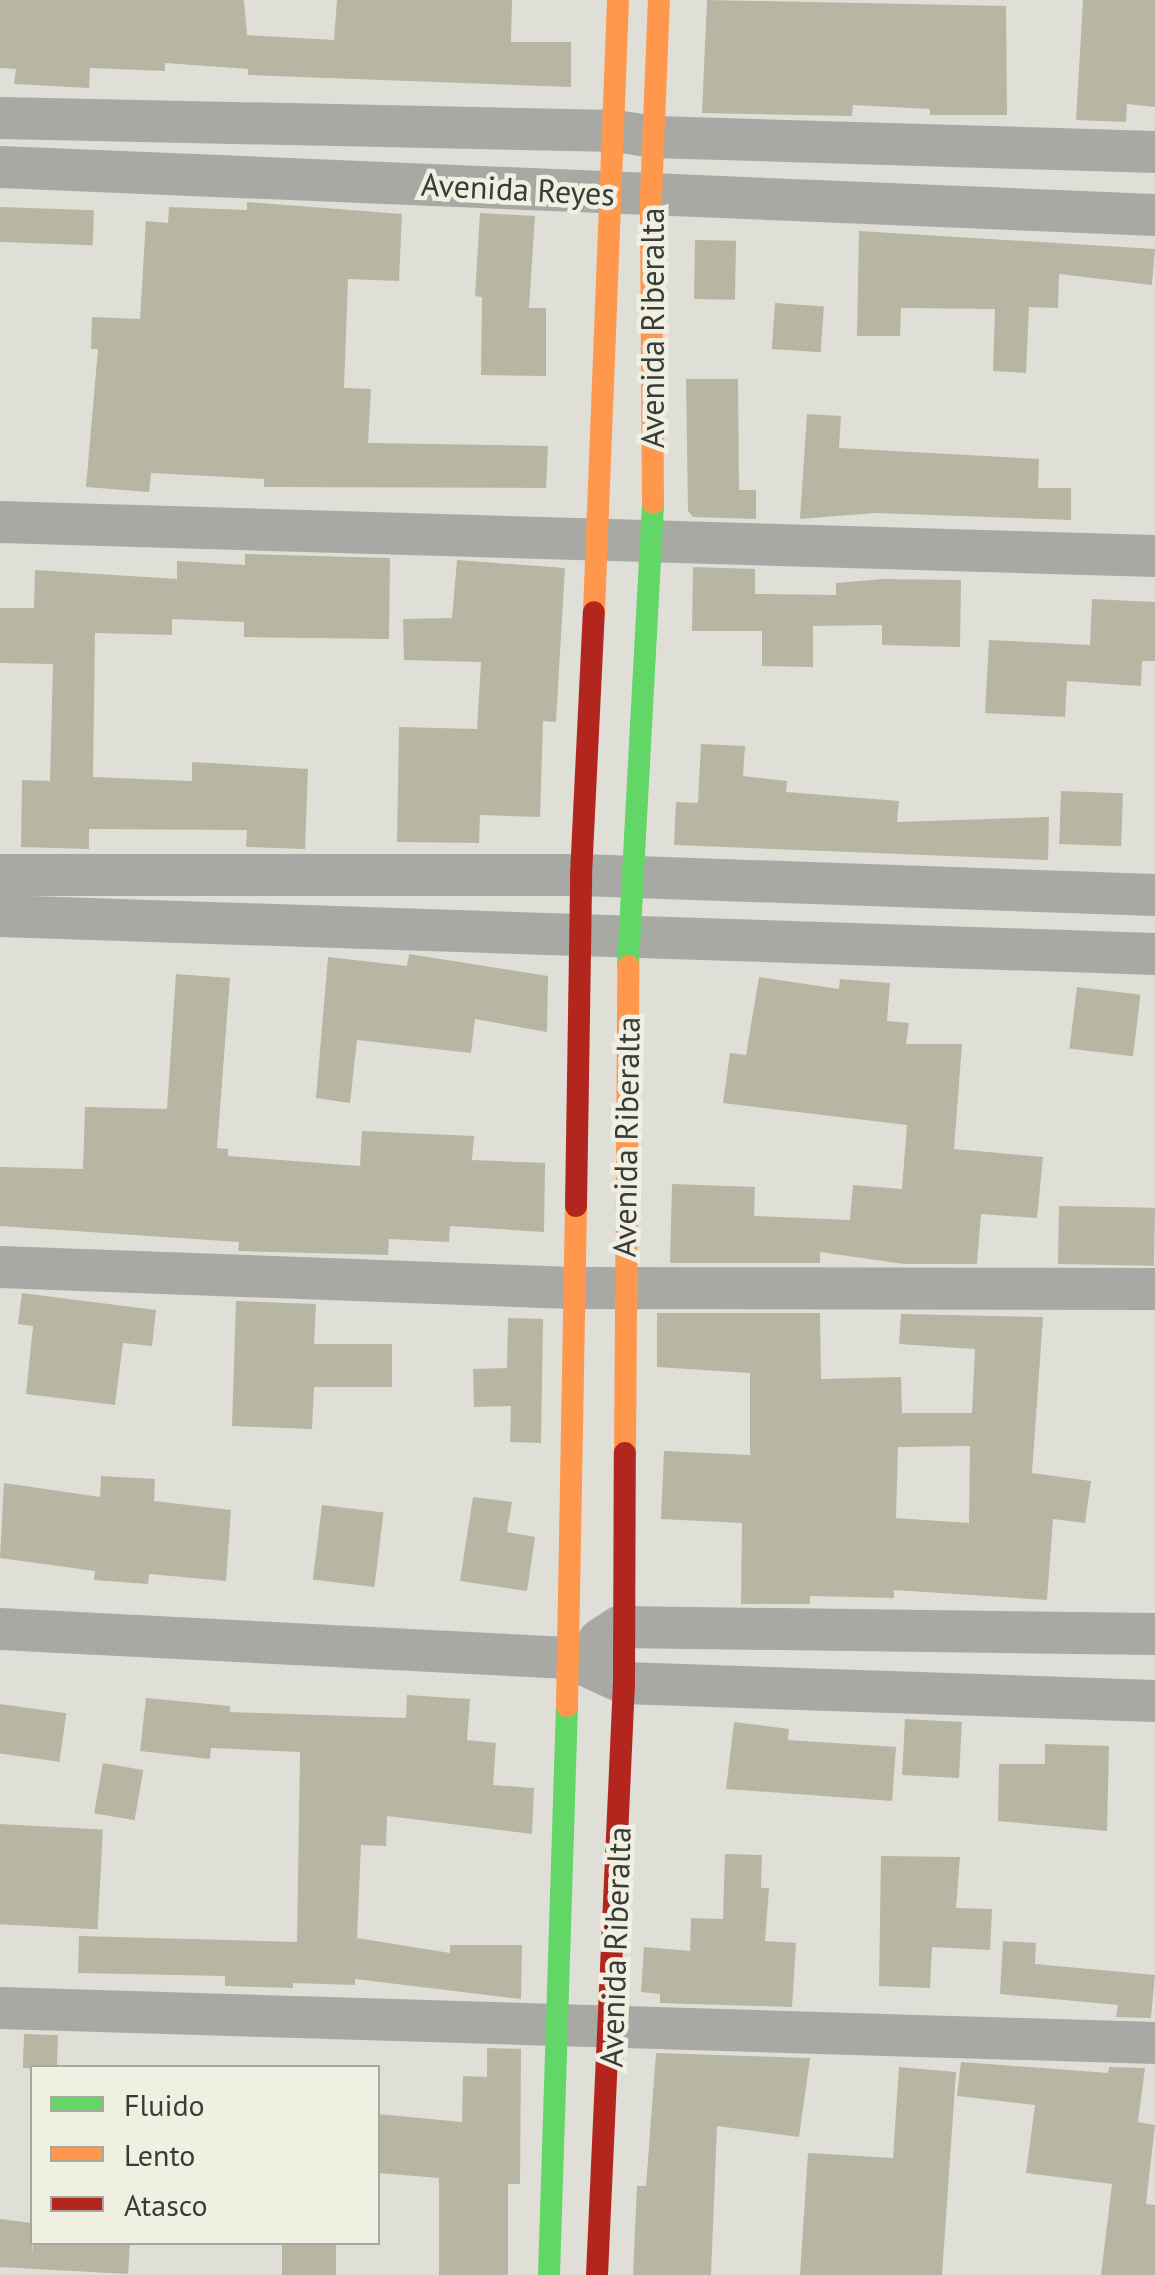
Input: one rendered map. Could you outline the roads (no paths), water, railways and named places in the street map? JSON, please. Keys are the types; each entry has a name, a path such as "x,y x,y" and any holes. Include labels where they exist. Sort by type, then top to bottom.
{"street":[{"name":"Avenida Riberalta","path":"597,2275 613,2029 624,1683 620,1627 628,937 636,878 653,544 633,195 635,134 618,0"},
{"name":"Avenida Riberalta","path":"549,2275 569,1658 572,1288 584,937 582,875 601,540 633,195 635,134 659,0"},
{"name":"Avenida Reyes","path":"0,118 1155,152"},
{"name":"Avenida Reyes","path":"0,167 1155,215"},
{"path":"0,522 1155,556"},
{"path":"0,875 582,875 1155,894"},
{"path":"0,916 1155,954"},
{"path":"0,1268 572,1288 624,1285 1155,1289"},
{"path":"569,1658 620,1627 1155,1634"},
{"path":"0,1629 569,1658 624,1683 1155,1701"},
{"path":"0,2008 1155,2043"}]}
